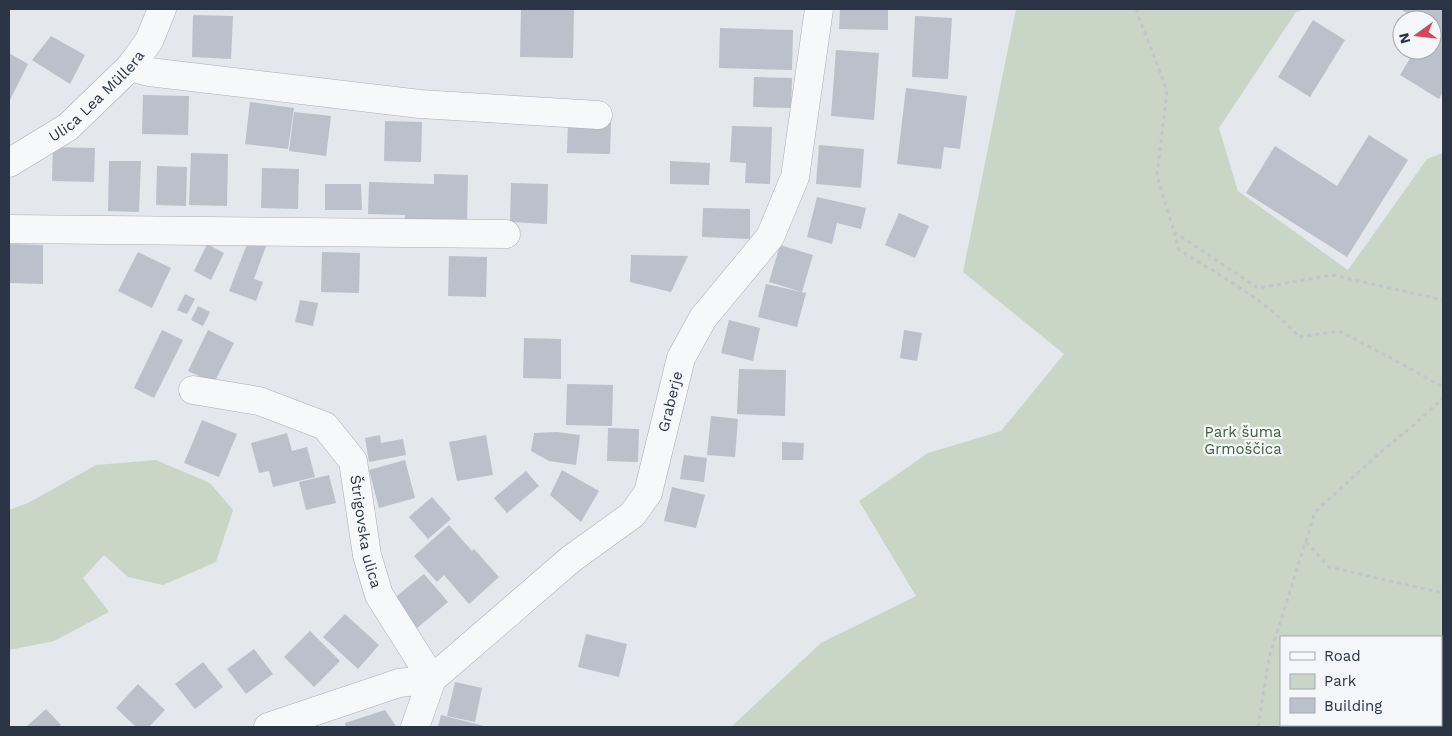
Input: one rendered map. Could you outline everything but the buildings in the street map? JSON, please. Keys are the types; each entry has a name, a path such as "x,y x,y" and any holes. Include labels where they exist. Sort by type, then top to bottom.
{"street":[{"name":"Ulica Lea Müllera","path":"9,162 68,127 130,67 149,41 162,9"},
{"name":"Graberje","path":"432,678 571,559 632,515 648,493 681,358 703,318 770,237 795,177 819,9"},
{"path":"130,67 149,72 420,104 598,115"},
{"path":"9,229 506,234"},
{"name":"Štrigovska ulica","path":"193,390 259,401 325,426 353,461 367,555 379,595 432,678"},
{"path":"268,727 398,683 432,678 415,727"}],"path":[{"path":"1136,9 1167,91 1156,175 1179,250 1254,296 1288,324 1299,336 1339,331 1443,387"},
{"path":"1174,232 1258,288 1332,275 1443,300"},
{"path":"1258,727 1269,658 1316,512 1443,398"},
{"path":"1306,542 1329,567 1443,593"}],"green space":[{"name":"Park šuma Grmoščica","path":"1016,9 1307,9 1296,12 1219,128 1238,191 1348,270 1427,159 1443,153 1443,727 731,727 821,643 916,596 859,501 928,453 1001,431 1064,354 963,272"},
{"path":"156,460 210,483 233,510 216,562 163,585 128,577 104,555 83,578 109,612 54,641 9,650 9,510 28,503 96,465"}]}
